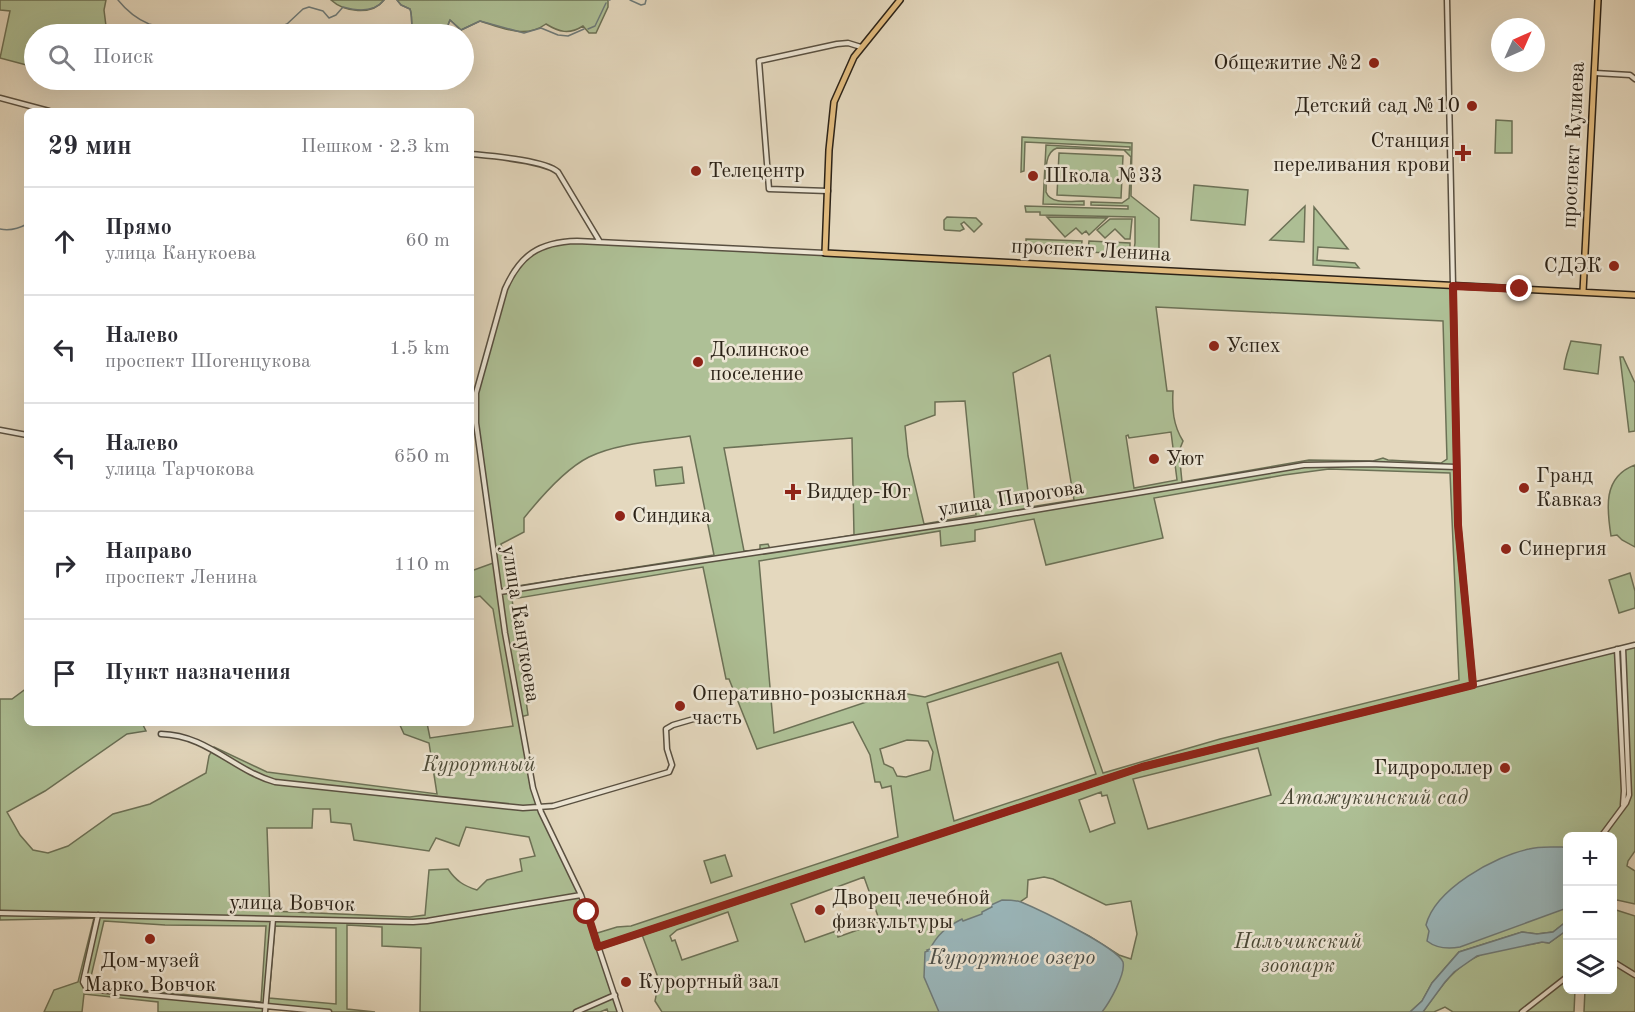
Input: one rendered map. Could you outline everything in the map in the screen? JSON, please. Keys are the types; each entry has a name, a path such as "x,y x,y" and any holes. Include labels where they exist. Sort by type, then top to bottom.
{"main road":[{"path":"825,253 829,150 834,102 846,71 861,47 900,0"},
{"name":"проспект Кулиева","path":"1583,292 1598,0"},
{"name":"проспект Ленина","path":"825,253 1635,295"}],"street":[{"path":"1447,0 1456,467 1460,556 1473,685"},
{"path":"828,190 769,189 759,61 837,44 848,43 861,47"},
{"path":"1595,74 1630,75 1635,79"},
{"path":"0,98 38,108"},
{"path":"474,154 529,162 555,169 600,242"},
{"name":"проспект Ленина","path":"546,245 564,242 600,242 825,253"},
{"name":"улица Канукоева","path":"474,403 511,275 520,262 546,245"},
{"name":"улица Канукоева","path":"474,414 505,633 529,771 539,806 581,895 620,1012"},
{"path":"0,430 24,434"},
{"name":"улица Пирогова","path":"500,592 993,518 1304,465 1369,464 1456,467"},
{"path":"598,947 1142,767 1635,645"},
{"path":"1604,832 1629,795 1623,648"},
{"path":"1617,649 1623,806"},
{"path":"161,734 198,741 243,768 275,782 523,807 553,806 669,772 672,765 666,743 666,729 673,724 704,716"},
{"name":"улица Вовчок","path":"0,913 427,921 581,895"},
{"path":"98,915 83,982 87,989 329,1012"},
{"path":"265,1012 273,919"},
{"path":"1617,964 1635,975"},
{"path":"1522,1012 1563,980"},
{"path":"576,1012 615,995"}],"green space":[{"path":"0,0 106,0 104,10 106,24 24,24 24,64 0,58 10,11 0,10"},
{"path":"331,0 384,0 372,8 358,10 343,7"},
{"path":"397,0 608,0 608,7 596,33 589,33 583,26 573,31 564,31 546,24 530,31 513,31 480,21 474,24 454,24 450,20 448,24 412,24 410,9 401,5"},
{"path":"1496,120 1512,121 1512,153 1495,153"},
{"path":"1022,137 1132,143 1131,196 1159,218 1159,257 1133,256 1135,217 1040,215 1040,212 1026,212 1025,206 1128,209 1128,206 1091,205 1091,202 1122,203 1129,198 1131,157 1124,150 1057,148 1052,151 1047,160 1046,192 1057,201 1084,201 1084,205 1043,204 1046,145 1130,150 1130,147 1025,142 1024,171 1021,172"},
{"path":"1059,153 1123,156 1121,198 1057,195"},
{"path":"1194,185 1248,190 1245,225 1191,220"},
{"path":"1305,206 1304,242 1270,240"},
{"path":"1314,207 1348,249 1318,247 1317,260 1355,263 1359,268 1313,265"},
{"path":"947,217 976,218 982,224 974,232 964,222 961,224 964,229 960,231 945,230 944,220"},
{"path":"1047,217 1107,218 1089,235 1086,231 1082,234 1076,228 1065,237"},
{"path":"1110,219 1132,219 1130,239 1125,239 1115,229 1105,238 1097,230"},
{"path":"1026,239 1082,241 1081,252 1026,250"},
{"path":"564,241 1453,286 1458,525 1473,684 1635,645 1635,851 1627,866 1635,871 1635,904 1617,900 1617,832 1563,832 1563,924 1553,932 1537,934 1522,932 1459,952 1432,983 1422,1001 1410,1012 662,1012 655,1001 659,980 641,932 598,947 620,1012 608,1012 607,1009 600,1012 420,1012 421,948 382,946 382,927 347,925 347,1009 375,1012 329,1012 266,1006 265,1012 158,1012 158,1002 84,994 82,1012 44,1012 54,990 78,982 94,918 0,920 0,699 12,699 24,690 24,726 144,726 146,731 127,734 45,791 7,812 20,835 33,850 48,853 68,846 113,814 150,804 206,773 209,756 214,747 267,772 437,794 429,743 404,734 400,726 428,726 430,738 513,726 493,609 480,596 474,597 474,570 496,562 479,449 475,399 505,289 514,270 536,250","holes":["1156,307 1443,321 1447,459 1441,463 1383,458 1373,461 1309,460 1182,482 1179,451 1183,441 1175,423 1173,391 1167,391","1050,355 1074,500 1030,507 1013,373","965,401 976,515 924,524 908,456 905,426 935,415 935,402","1171,432 1177,480 1134,488 1126,436 1128,435 1129,438","690,436 714,555 511,587 501,544 524,532 524,518 553,484 580,462 612,449","852,438 854,535 770,549 768,544 760,545 760,550 744,551 724,448","1329,469 1450,473 1459,680 1220,739 1103,773 1061,653 925,697 896,692 774,733 759,561 940,531 941,546 975,541 975,530 1034,519 1046,565 1163,538 1154,498","703,567 726,679 729,679 757,749 853,722 870,755 875,782 880,782 882,788 891,786 898,837 631,926 617,927 594,934 581,895 535,796 520,717 528,715 512,599","1058,662 1096,774 954,821 927,703","907,740 928,741 933,752 930,770 906,777 897,776 893,768 884,764 880,749","1258,748 1271,795 1148,829 1133,779","1101,792 1102,796 1107,795 1115,823 1090,832 1079,800","313,809 330,809 331,822 351,824 354,840 429,851 436,838 459,846 466,827 529,837 535,856 520,859 522,871 487,880 477,890 468,887 454,877 448,869 429,870 425,915 410,917 270,911 267,828 312,828","864,877 880,922 838,937 836,931 805,942 791,904","1044,877 1053,879 1106,905 1131,901 1137,934 1131,959 1119,955 1089,936 1020,902 1027,897 1028,880","728,912 738,941 682,960 675,940 672,941 670,936 677,930","104,921 165,925 266,926 261,1002 89,985","275,926 336,928 336,1004 269,998"]},
{"path":"1089,241 1130,243 1130,254 1088,252"},
{"path":"1571,341 1601,345 1598,374 1564,369"},
{"path":"1620,357 1623,357 1635,383 1635,431 1629,432"},
{"path":"1635,465 1635,547 1617,535 1611,536 1608,505 1612,486 1617,478 1624,470"},
{"path":"682,467 684,483 656,486 654,470"},
{"path":"1630,573 1635,591 1635,608 1619,613 1609,580"},
{"path":"725,855 732,876 711,883 704,861"},
{"path":"1617,910 1635,916 1635,1012 1584,1012 1585,994 1617,994"},
{"path":"1563,933 1563,994 1575,994 1574,1012 1453,1012 1445,1007 1434,1012 1423,1012 1447,980 1469,961 1500,950 1542,942 1549,943"}],"water":[{"path":"1537,847 1563,847 1563,909 1460,947 1443,947 1427,941 1429,931 1426,925 1432,912 1441,899 1454,887 1468,876 1500,859"},
{"name":"Курортное озеро","path":"1002,900 1021,902 1043,912 1093,938 1118,955 1123,962 1122,974 1113,995 1102,1012 939,1012 924,977 925,952 951,925 962,919 963,921 982,914 992,907 991,905"},
{"path":"1563,924 1563,933 1549,943 1542,942 1477,956 1454,972 1423,1012 1410,1012 1422,1001 1432,983 1459,952 1522,932 1537,934 1553,932"}],"waterway":[{"path":"118,0 128,11 149,24"},
{"path":"287,24 303,9 309,7 323,11 329,18 336,15 343,7 359,10 370,9 384,0"},
{"path":"397,0 401,5 410,9 412,24"},
{"path":"630,0 641,5 645,4 646,0"},
{"path":"588,29 595,26 606,3"},
{"path":"448,24 450,20 454,24"},
{"path":"474,24 480,21 524,33 541,28 558,35 568,36 584,29"},
{"path":"0,229 14,229 24,225"}],"place":[{"name":"Общежитие №2","path":"1374,63"},
{"name":"Детский сад №10","path":"1472,106"},
{"name":"Станция переливания крови","path":"1463,153"},
{"name":"Телецентр","path":"696,171"},
{"name":"Школа №33","path":"1033,176"},
{"name":"СДЭК","path":"1614,266"},
{"name":"Успех","path":"1214,346"},
{"name":"Долинское поселение","path":"698,362"},
{"name":"Уют","path":"1154,459"},
{"name":"Гранд Кавказ","path":"1524,488"},
{"name":"Виддер-Юг","path":"793,492"},
{"name":"Синдика","path":"620,516"},
{"name":"Синергия","path":"1506,549"},
{"name":"Оперативно-розыскная часть","path":"680,706"},
{"name":"Гидророллер","path":"1505,768"},
{"name":"Дворец лечебной физкультуры","path":"820,910"},
{"name":"Дом-музей Марко Вовчок","path":"150,939"},
{"name":"Курортный зал","path":"626,982"}],"route":[{"path":"587,912 598,947 1142,767 1473,685 1458,525 1453,286 1520,289"}],"park label":[{"name":"Курортный","path":"479,765"},
{"name":"Атажукинский сад","path":"1374,798"},
{"name":"Нальчикский зоопарк","path":"1298,954"}]}
